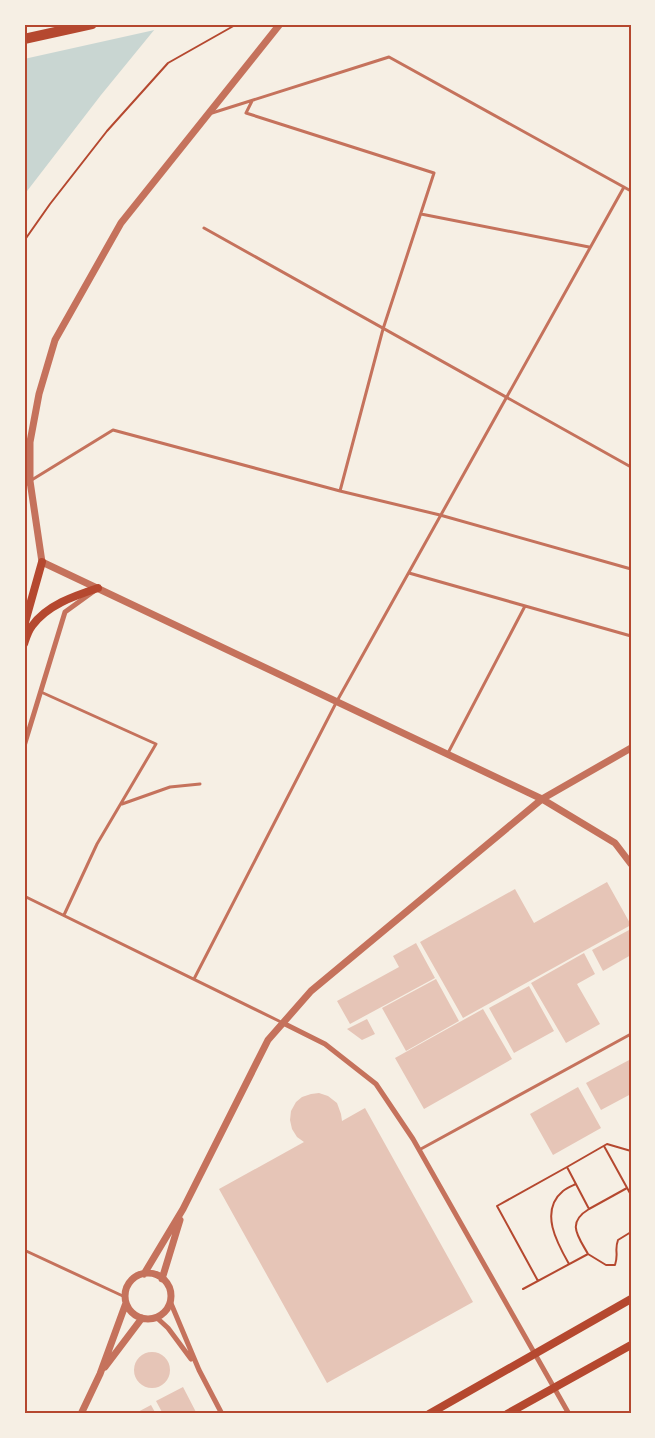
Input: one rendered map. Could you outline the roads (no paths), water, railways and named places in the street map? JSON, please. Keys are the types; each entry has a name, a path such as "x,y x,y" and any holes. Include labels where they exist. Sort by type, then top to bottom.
{"highway":[{"path":"24,39 92,24"}],"main road":[{"path":"24,626 42,562"},
{"path":"24,644 32,626 46,611 74,596 98,588"},
{"path":"429,1414 631,1299"},
{"path":"507,1414 631,1345"}],"street":[{"path":"280,24 122,223 55,340 39,394 30,442 27,481 42,562 542,799 615,843 631,864"},
{"path":"24,746 65,612 98,588"},
{"path":"144,1274 183,1209 268,1040 311,991 542,799 631,748"},
{"path":"283,1023 325,1044 376,1084 419,1150 569,1414"},
{"path":"162,1279 183,1209"},
{"path":"81,1414 100,1374 128,1285 132,1279 144,1274 162,1279 169,1289 170,1301 199,1370 222,1414"},
{"path":"125,1300 132,1313 146,1319 156,1317 166,1310 170,1301"},
{"path":"156,1317 184,1347 199,1370"},
{"path":"100,1374 142,1318"}],"lane":[{"path":"207,115 388,57 631,191"},
{"path":"252,101 246,113 434,173 383,329 340,491"},
{"path":"194,979 337,701 624,187"},
{"path":"420,214 590,247"},
{"path":"204,228 631,467"},
{"path":"24,487 27,481 113,430 340,491 440,515 631,569"},
{"path":"409,573 631,636"},
{"path":"447,754 525,606"},
{"path":"41,692 156,744 97,844 64,915"},
{"path":"120,805 170,787 200,784"},
{"path":"24,896 283,1023"},
{"path":"419,1150 631,1034"},
{"path":"24,1250 125,1300"}]}
